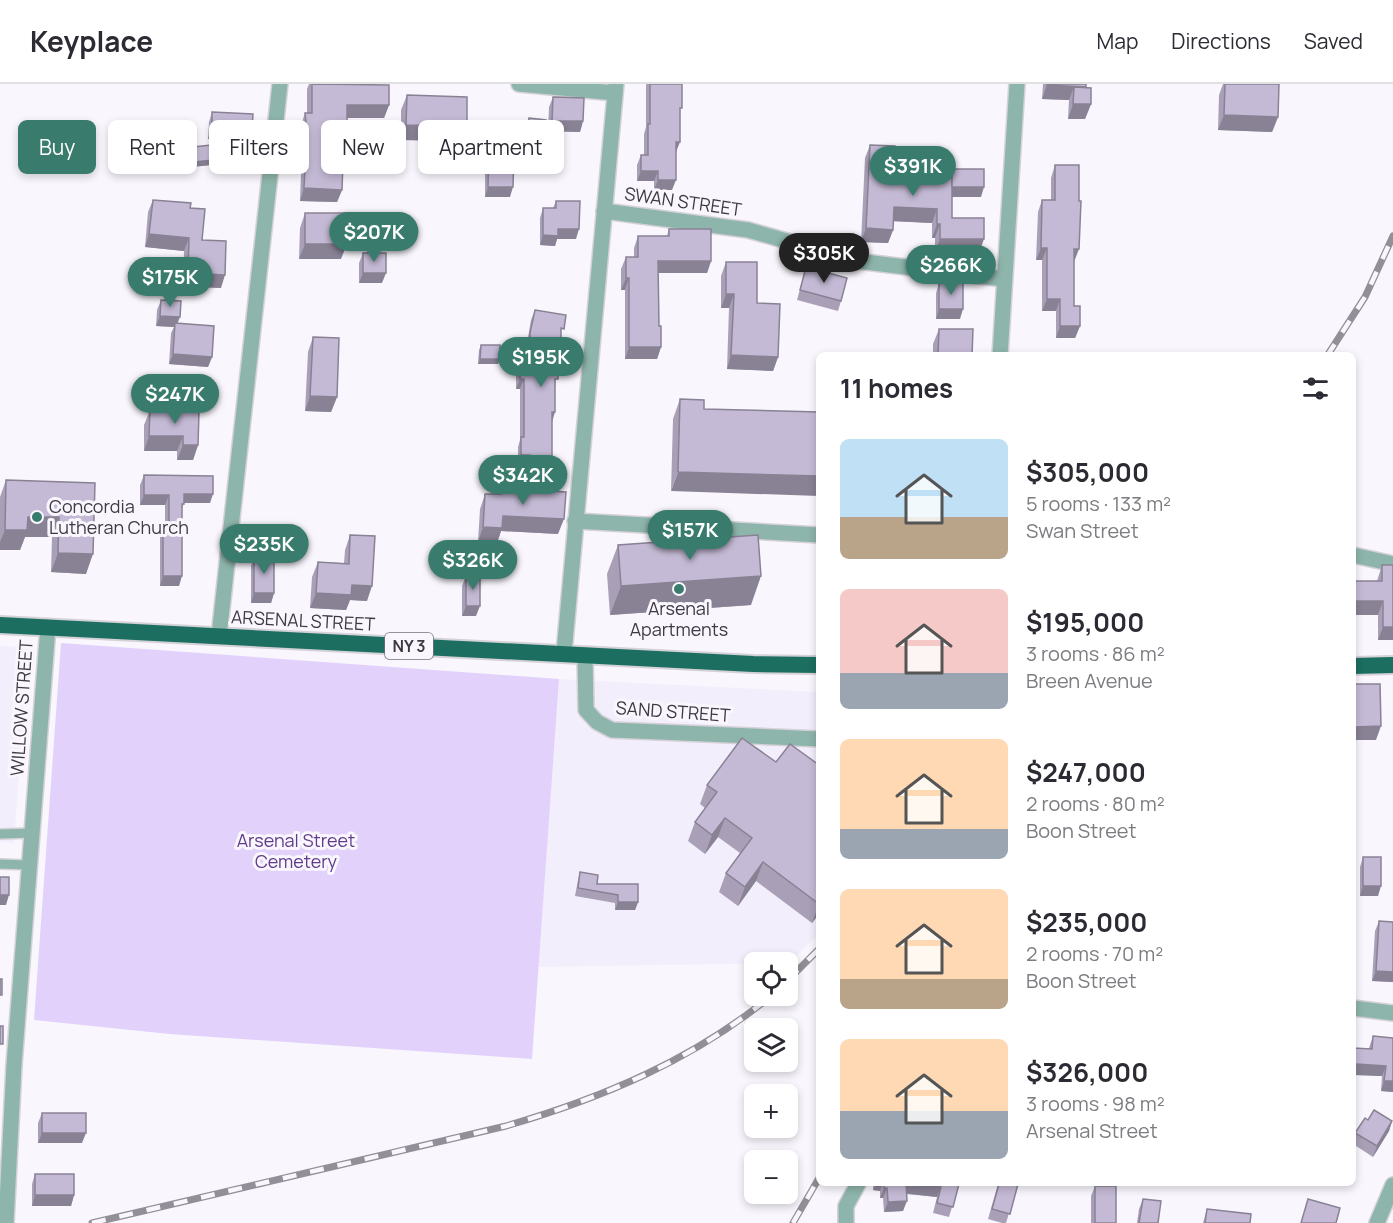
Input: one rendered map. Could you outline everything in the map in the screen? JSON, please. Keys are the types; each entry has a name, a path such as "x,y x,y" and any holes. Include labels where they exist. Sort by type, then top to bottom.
{"highway":[{"name":"ARSENAL STREET","path":"0,625 816,665"},
{"path":"1356,666 1393,665"}],"street":[{"path":"219,636 280,84"},
{"path":"519,84 616,89 564,653"},
{"path":"1000,352 1017,84"},
{"name":"SWAN STREET","path":"604,211 748,230 857,261 1004,279"},
{"path":"575,522 816,535"},
{"path":"1356,556 1393,564"},
{"name":"WILLOW STREET","path":"6,1223 14,1065 48,627"},
{"name":"SAND STREET","path":"585,655 586,710 597,722 612,730 816,739"},
{"path":"1356,1008 1393,1013"},
{"path":"1377,1223 1393,1185"},
{"path":"846,1223 846,1206 857,1186"}],"lane":[{"path":"0,834 32,833"},
{"path":"0,864 29,865"}],"shaded area":[{"path":"0,646 28,647 14,843 0,842"},
{"path":"559,679 816,692 816,937 798,954 798,952 744,952 744,964 538,967"}],"green space":[{"name":"Arsenal Street Cemetery","path":"61,643 559,679 532,1059 169,1034 34,1020"}],"building":[{"path":"312,84 389,85 389,105 347,105 347,120 321,120 321,174 343,174 342,190 304,188 305,174 309,174 309,120 306,120 305,113 312,113"},
{"path":"650,84 682,84 680,142 676,142 676,180 658,180 658,171 641,171 641,155 648,155"},
{"path":"1086,84 1086,87 1047,85"},
{"path":"1225,84 1279,84 1278,117 1224,115"},
{"path":"1074,87 1091,88 1091,104 1073,104"},
{"path":"407,95 467,97 467,120 418,120 418,125 406,125"},
{"path":"553,97 584,98 583,121 552,120"},
{"path":"212,112 253,114 253,120 212,120"},
{"path":"209,145 209,160 197,162 197,147"},
{"path":"870,145 895,146 894,174 952,177 952,218 984,218 984,239 940,239 937,209 894,207 893,230 866,228"},
{"path":"1055,165 1079,165 1079,201 1081,201 1079,249 1074,249 1074,306 1080,306 1080,326 1060,326 1060,299 1047,299 1047,248 1041,248 1042,200 1055,200"},
{"path":"952,169 984,169 984,187 952,187"},
{"path":"488,174 513,174 513,187 488,187"},
{"path":"153,200 191,203 190,208 205,209 202,240 226,241 225,275 188,273 189,238 149,234"},
{"path":"556,201 580,201 579,229 558,229 558,236 543,235 543,208 556,208"},
{"path":"305,213 347,213 347,244 305,244"},
{"path":"669,229 711,229 711,261 658,261 661,347 629,347 629,278 626,278 626,257 638,257 638,236 669,236"},
{"path":"363,253 386,253 386,273 363,273"},
{"path":"726,262 757,262 757,303 780,304 778,357 731,355 734,294 726,294"},
{"path":"806,267 847,278 841,301 800,290"},
{"path":"939,283 963,283 963,309 939,309"},
{"path":"161,300 181,301 180,317 160,316"},
{"path":"535,310 566,315 564,329 561,328 558,379 555,379 555,412 552,412 552,469 530,469 530,455 521,455 521,437 524,437 524,379 520,379 520,361 530,361 530,333"},
{"path":"175,323 214,326 212,357 173,354"},
{"path":"939,329 973,329 972,352 938,352"},
{"path":"313,337 339,338 337,397 310,396"},
{"path":"481,345 500,345 500,359 480,359"},
{"path":"680,399 704,400 704,409 816,412 816,476 678,472"},
{"path":"150,410 199,412 198,445 183,445 183,436 149,436"},
{"path":"144,475 213,476 213,494 184,494 182,576 163,576 163,526 169,526 169,495 144,495"},
{"path":"6,480 95,483 93,554 58,553 59,517 28,517 27,530 5,530"},
{"path":"501,488 566,492 564,519 503,516 502,528 483,527 485,494 501,494"},
{"path":"350,535 375,536 372,586 352,585 351,595 316,593 318,562 349,564"},
{"path":"758,535 761,576 621,586 618,545"},
{"path":"254,556 274,556 274,593 254,593"},
{"path":"1382,565 1393,565 1393,627 1383,627 1383,601 1356,601 1356,581 1382,581"},
{"path":"466,576 480,576 480,606 466,606"},
{"path":"1356,684 1380,684 1381,726 1356,727"},
{"path":"742,738 776,762 790,744 816,763 816,902 763,862 745,887 726,873 752,838 725,818 712,835 695,822 717,792 707,785"},
{"path":"1363,857 1381,857 1381,886 1363,886"},
{"path":"580,872 598,875 597,884 638,884 638,902 618,902 618,895 578,888"},
{"path":"0,877 9,877 9,895 0,895"},
{"path":"1379,921 1393,922 1393,972 1376,971"},
{"path":"0,979 2,979 2,995 0,995"},
{"path":"0,1026 3,1026 3,1044 0,1044"},
{"path":"1373,1036 1393,1038 1393,1081 1384,1081 1386,1066 1357,1064 1356,1072 1356,1048 1372,1049"},
{"path":"1374,1110 1392,1121 1377,1146 1356,1134 1365,1118 1368,1120"},
{"path":"42,1113 86,1113 86,1133 42,1133"},
{"path":"35,1174 74,1174 74,1195 35,1195"},
{"path":"884,1186 906,1186 907,1201 888,1202 887,1188"},
{"path":"930,1186 958,1186 953,1207 937,1203 941,1187"},
{"path":"998,1186 1017,1186 1010,1214 992,1209"},
{"path":"1095,1186 1116,1186 1116,1223 1095,1223"},
{"path":"1143,1199 1161,1201 1158,1223 1139,1223"},
{"path":"1308,1199 1340,1208 1336,1223 1301,1223"},
{"path":"1207,1209 1251,1214 1250,1223 1205,1223"}],"railway":[{"path":"1330,352 1365,297 1393,236"},
{"path":"798,970 816,952"},
{"path":"92,1223 506,1126 542,1115 611,1089 678,1058 758,1006"},
{"path":"793,1223 816,1183"}],"place":[{"name":"Concordia Lutheran Church","path":"37,517"},
{"name":"Arsenal Apartments","path":"679,589"}]}
